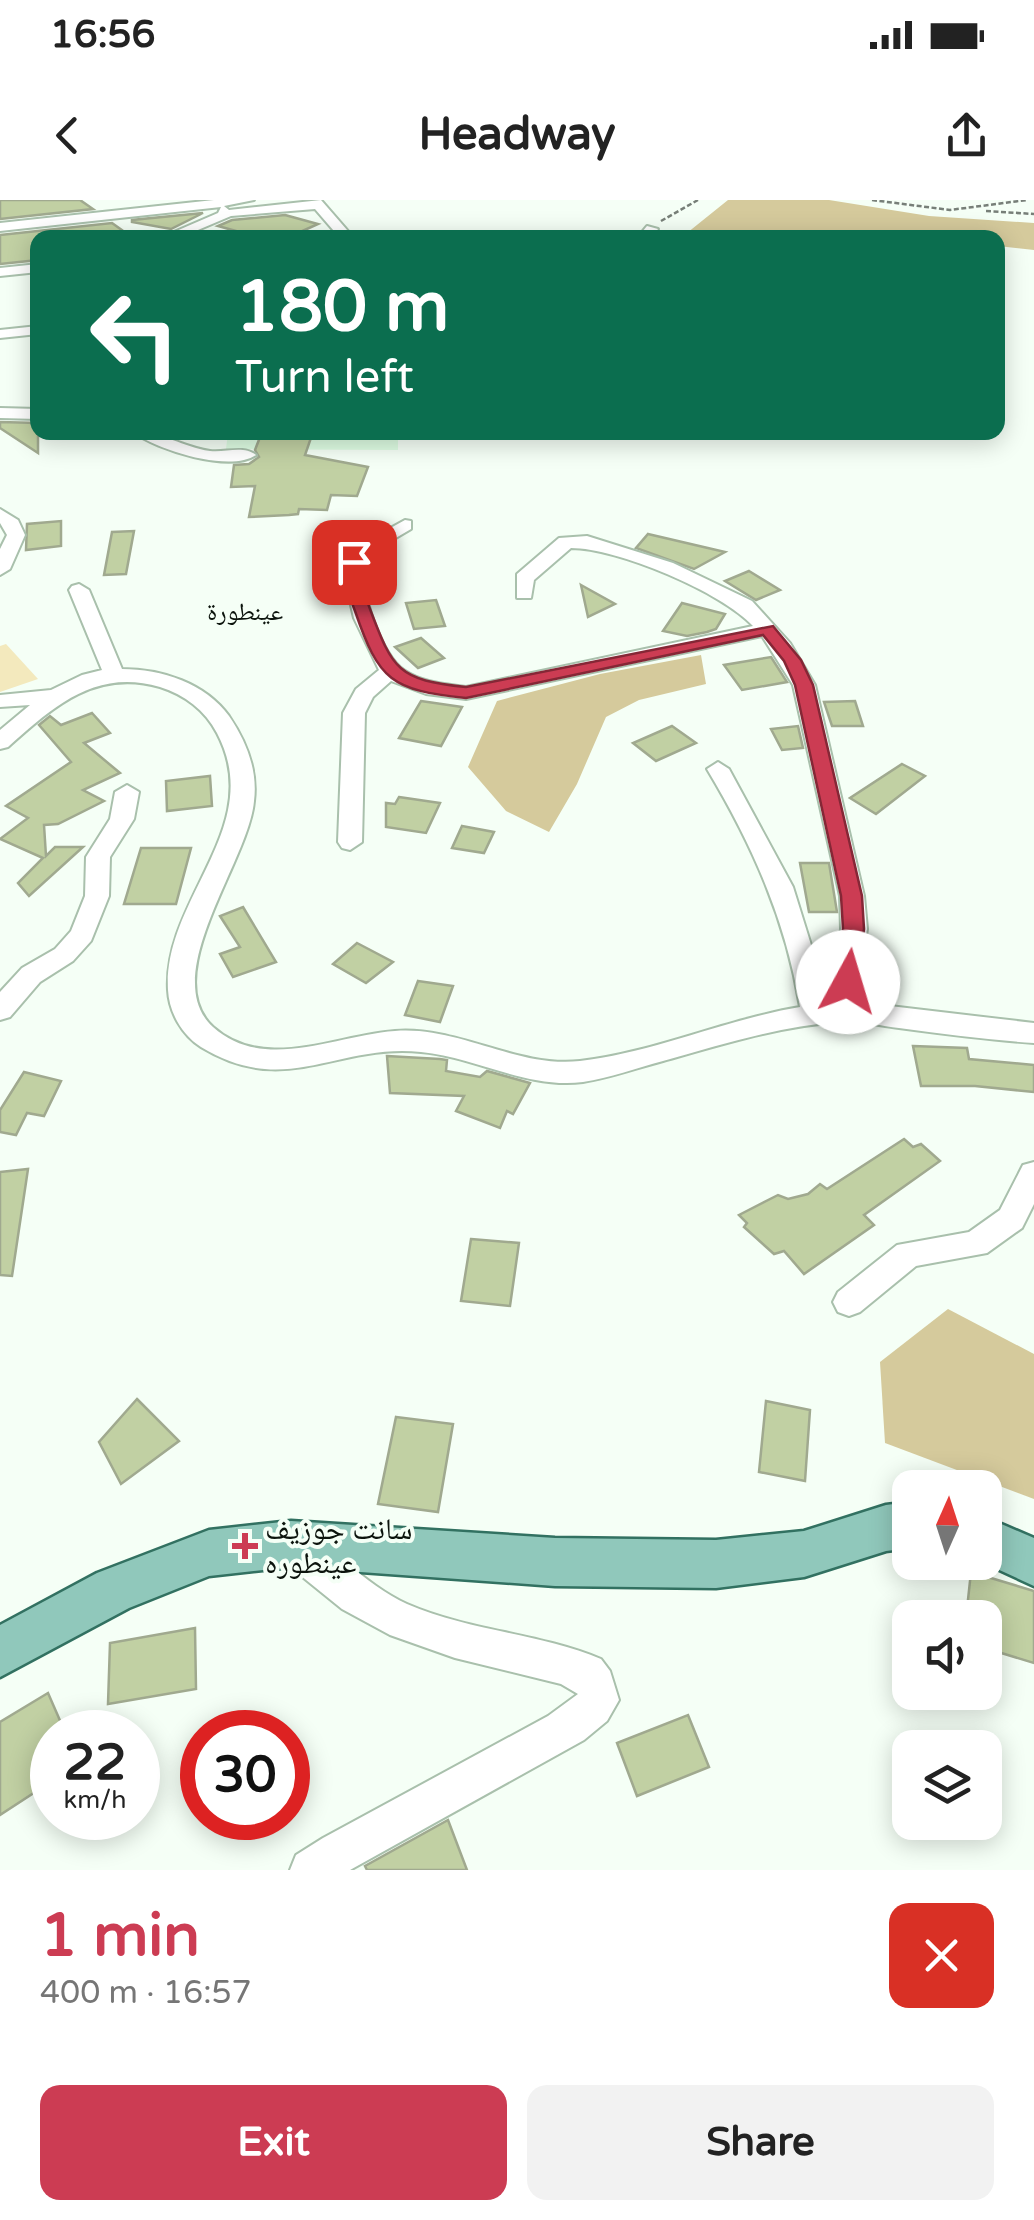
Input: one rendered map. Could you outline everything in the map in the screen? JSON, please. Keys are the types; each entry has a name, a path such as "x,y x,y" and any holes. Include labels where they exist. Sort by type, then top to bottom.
{"main road":[{"path":"0,1652 114,1590 208,1553 291,1544 556,1562 716,1564 804,1554 892,1527"},
{"path":"1002,1548 1034,1562"}],"street":[{"path":"181,230 222,208 248,200"},
{"path":"0,227 317,203 341,230"},
{"path":"0,272 30,269"},
{"path":"0,334 30,331"},
{"path":"0,413 30,414"},
{"path":"163,440 208,456 246,455"},
{"path":"0,514 12,524 16,535 0,569"},
{"path":"405,525 373,542 354,562 351,577 379,656 391,672 426,688 466,693 767,629"},
{"path":"524,594 524,578 566,542 588,542 666,567 745,606 792,660 804,685 852,896 854,929 828,1014"},
{"path":"79,590 114,674"},
{"path":"350,842 354,713 364,694 391,672"},
{"path":"0,742 73,683 114,674 168,683 212,705 242,760 242,811 223,867 194,928 180,982 189,1020 224,1048 284,1062 376,1043 415,1041 571,1072 602,1068 730,1033 828,1014 1034,1032"},
{"path":"0,702 53,696"},
{"path":"718,769 752,824 785,892 810,978 828,1014"},
{"path":"0,1010 30,975 64,955 82,935 97,896 98,857 122,819 127,792"},
{"path":"848,1302 908,1254 976,1244 1011,1219 1034,1174"},
{"path":"291,1544 332,1580 382,1613 442,1634 587,1673 596,1685 599,1700 588,1714 515,1758 311,1870"}],"path":[{"path":"652,230 668,215 698,200"},
{"path":"872,200 915,208 1034,214"},
{"path":"973,209 1027,200"}],"shaded area":[{"path":"728,200 829,200 929,216 1034,223 1034,250 1005,247 1005,230 691,230"},
{"path":"227,440 398,440 398,450 226,449"},
{"path":"6,644 38,679 0,692 0,646"},
{"path":"701,655 706,684 639,700 606,717 577,784 549,832 506,811 468,767 497,701 600,674"},
{"path":"948,1309 1034,1354 1034,1499 1002,1487 1002,1470 957,1470 885,1443 880,1362"}],"building":[{"path":"0,200 80,200 93,209 0,219"},
{"path":"203,213 171,229 132,222 132,220"},
{"path":"285,215 318,224 305,230 232,230 218,226 232,220"},
{"path":"112,223 122,230 47,230"},
{"path":"30,232 30,261 0,264 0,235"},
{"path":"0,422 30,423 30,440 38,440 38,453 0,428"},
{"path":"259,440 310,440 305,455 368,467 357,496 331,495 327,510 299,509 298,514 249,517 255,486 231,487 234,465 249,464 259,457 255,450"},
{"path":"61,521 61,546 26,550 27,524"},
{"path":"134,531 126,574 104,575 112,532"},
{"path":"648,534 725,552 694,569 636,548"},
{"path":"749,571 780,590 756,600 725,581"},
{"path":"581,585 615,604 588,617"},
{"path":"436,600 445,626 414,629 406,603"},
{"path":"682,603 725,614 716,629 707,632 687,636 663,631"},
{"path":"421,638 444,658 418,668 395,647"},
{"path":"771,657 787,682 742,690 724,665"},
{"path":"421,701 462,707 441,746 399,738"},
{"path":"855,701 863,726 832,726 824,702"},
{"path":"92,713 110,733 84,743 120,773 83,790 104,801 58,824 44,825 46,856 55,847 83,847 29,896 18,883 43,858 0,839 28,818 6,806 71,762 39,725 50,716 61,725"},
{"path":"672,726 696,743 656,761 633,743"},
{"path":"798,726 803,748 782,750 771,729"},
{"path":"902,764 925,776 876,814 850,798"},
{"path":"210,776 212,806 167,811 166,781"},
{"path":"399,797 440,803 426,833 386,827 386,803 395,804"},
{"path":"462,826 494,832 484,853 452,848"},
{"path":"141,848 191,848 176,904 124,904"},
{"path":"800,863 829,863 837,912 809,912"},
{"path":"243,907 276,962 233,977 220,954 240,947 220,916"},
{"path":"357,943 393,962 366,983 333,964"},
{"path":"418,981 453,986 440,1022 405,1015"},
{"path":"913,1046 967,1048 969,1059 1034,1065 1034,1092 921,1086"},
{"path":"387,1056 447,1060 446,1071 480,1077 487,1071 530,1083 513,1114 507,1111 500,1128 456,1111 464,1096 390,1093"},
{"path":"24,1072 61,1081 44,1116 27,1113 16,1135 0,1132 0,1110"},
{"path":"904,1139 913,1147 921,1144 940,1161 864,1215 874,1225 804,1274 784,1251 774,1254 744,1227 747,1223 739,1215 778,1195 788,1199 808,1194 820,1184 827,1189"},
{"path":"28,1169 12,1276 0,1275 0,1172"},
{"path":"471,1239 519,1243 510,1306 461,1301"},
{"path":"137,1399 179,1441 121,1484 99,1442"},
{"path":"766,1401 810,1410 805,1481 759,1472"},
{"path":"396,1417 453,1424 438,1512 378,1504"},
{"path":"970,1580 998,1580 1034,1591 1034,1663 1002,1653 1002,1600 968,1600"},
{"path":"195,1628 196,1689 108,1704 110,1643"},
{"path":"48,1693 55,1710 30,1710 30,1795 0,1815 0,1722"},
{"path":"688,1715 709,1767 637,1796 617,1743"},
{"path":"448,1820 467,1870 367,1870 365,1866"}],"place":[{"name":"سانت جوزيف عينطوره","path":"245,1546"}],"district":[{"name":"عينطورة","path":"245,612"}],"route":[{"path":"354,562 351,577 379,656 391,672 426,688 466,693 767,629 792,660 804,685 852,896 854,929 848,982"}]}
